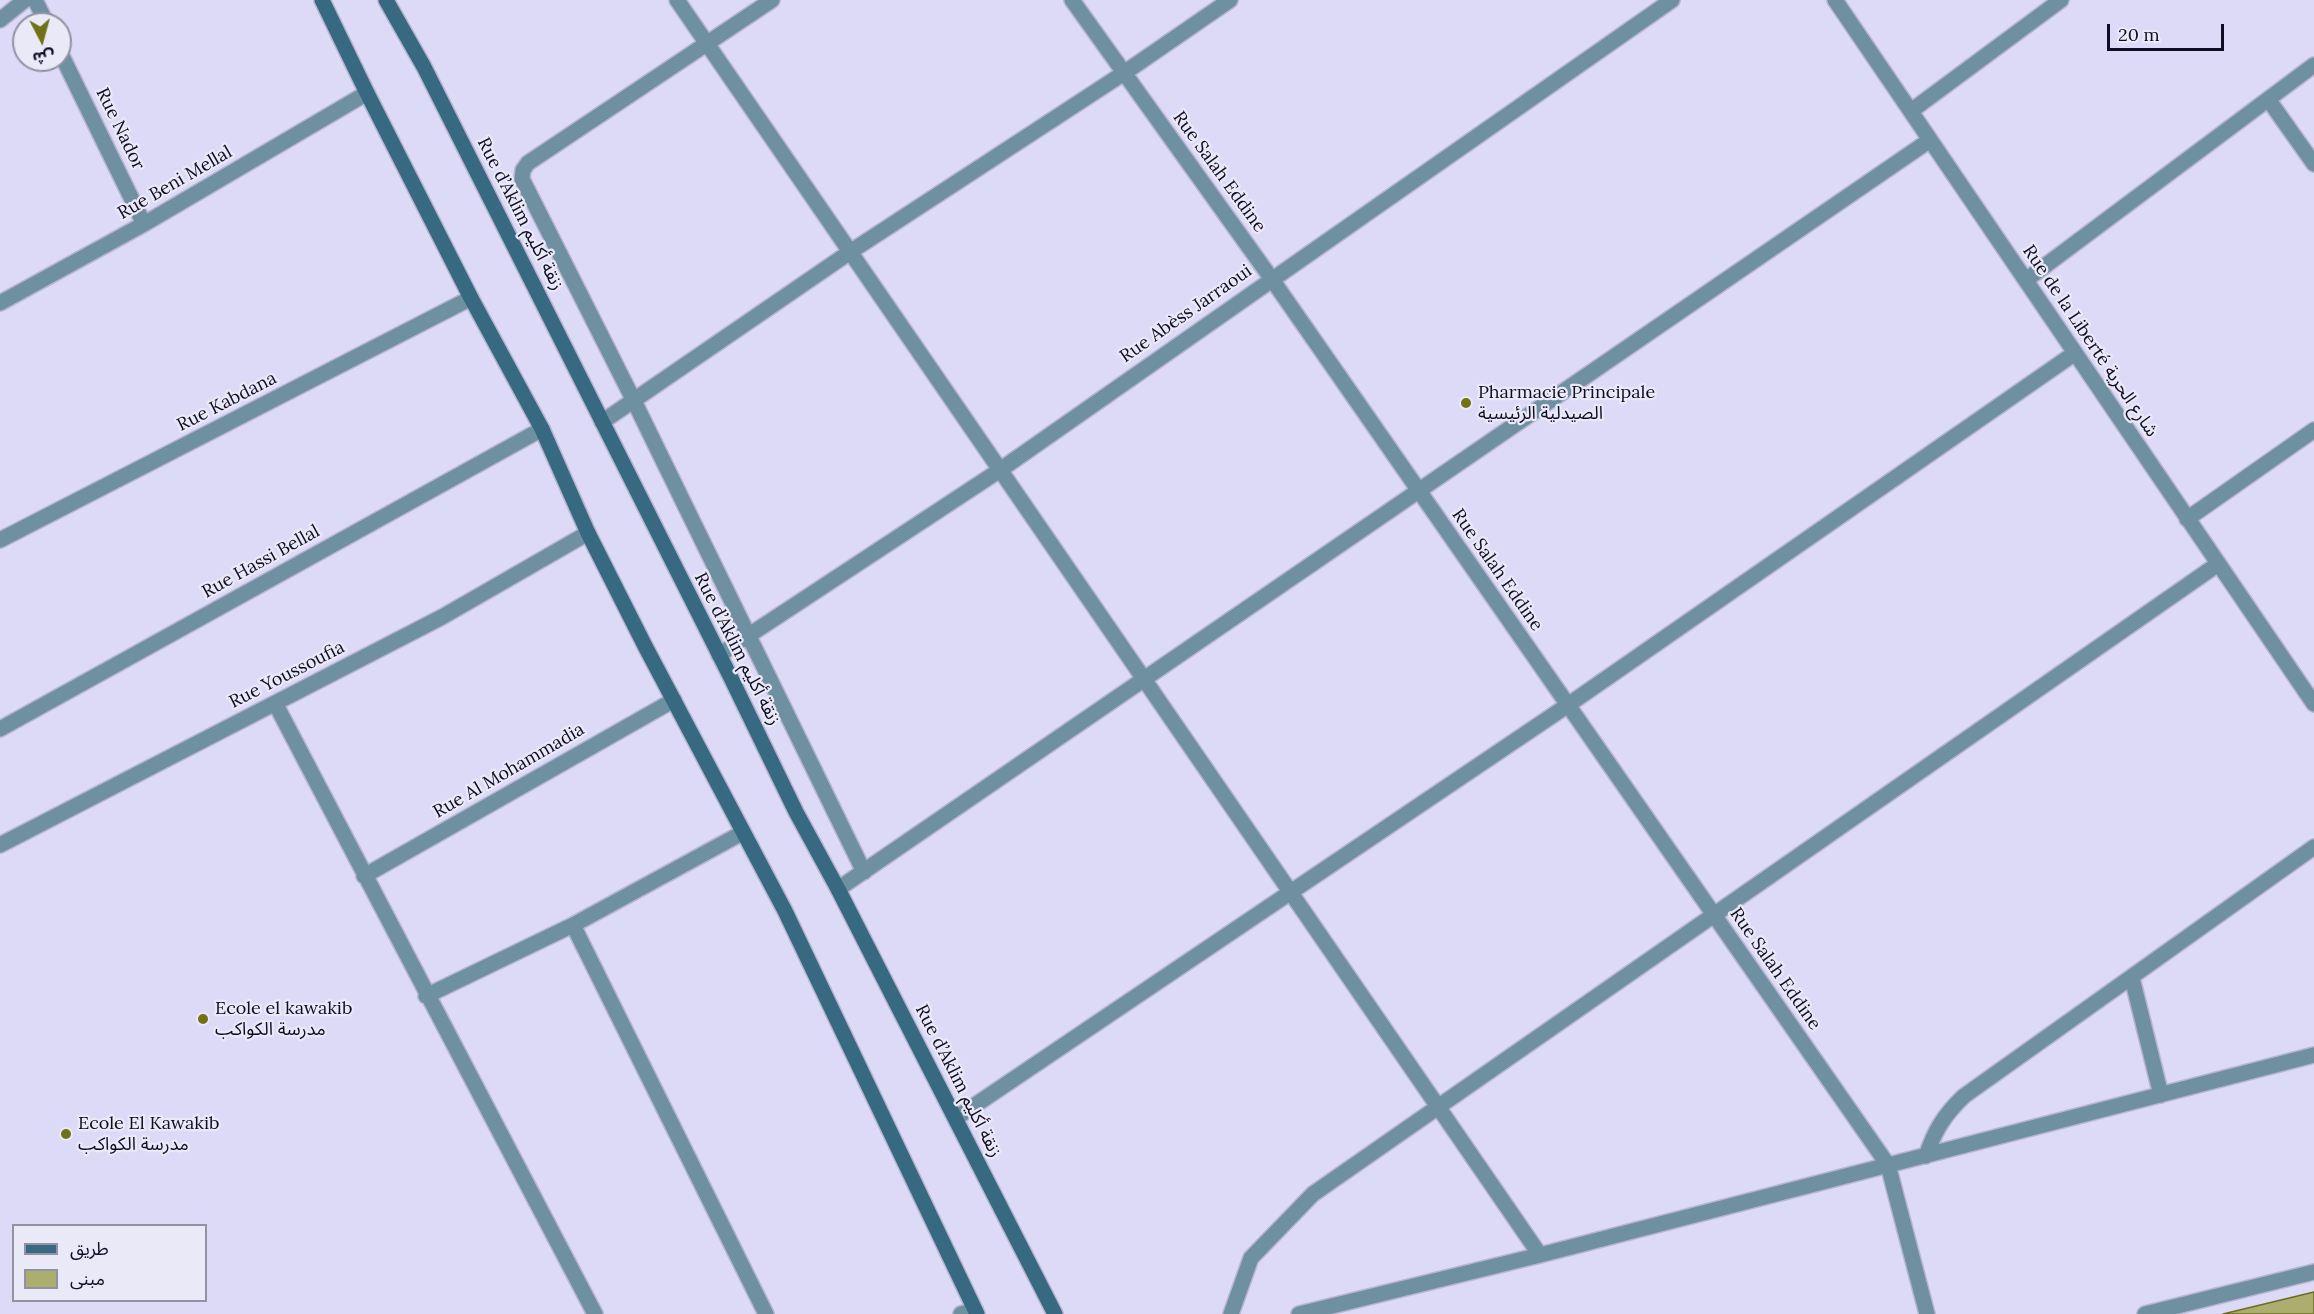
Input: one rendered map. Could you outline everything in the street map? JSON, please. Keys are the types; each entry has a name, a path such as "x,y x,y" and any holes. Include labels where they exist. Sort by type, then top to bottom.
{"street":[{"path":"0,20 26,0"},
{"path":"322,0 471,298 542,429 588,533 742,833 785,911 971,1313"},
{"name":"Rue d’Aklim زنقة أكليم","path":"386,0 424,67 796,812 838,889 1055,1314"},
{"path":"677,0 1540,1255"},
{"path":"772,0 708,45 528,163 523,170 522,179 524,188 633,399 864,872"},
{"name":"Rue Salah Eddine","path":"1072,0 1271,278 1888,1165"},
{"path":"602,422 850,252 1124,73 1230,0"},
{"name":"Rue Abèss Jarraoui","path":"719,655 1000,470 1271,278 1672,0"},
{"name":"Rue de la Liberté شارع الحرية","path":"1835,0 2314,704"},
{"path":"1911,111 2061,0"},
{"path":"2026,280 2314,65"},
{"name":"Rue Nador","path":"70,72 144,224"},
{"name":"Rue Beni Mellal","path":"0,303 144,224 367,93"},
{"path":"2268,99 2314,164"},
{"path":"838,889 1930,140"},
{"name":"Rue Kabdana","path":"0,540 471,298"},
{"path":"956,1118 1568,705 2075,353"},
{"name":"Rue Hassi Bellal","path":"0,729 542,429"},
{"path":"2187,519 2314,430"},
{"name":"Rue Youssoufia","path":"0,845 442,617 588,533"},
{"path":"1231,1314 1251,1258 1313,1194 2218,564"},
{"name":"Rue Al Mohammadia","path":"364,876 674,700"},
{"path":"274,703 595,1314"},
{"path":"426,996 573,925 742,833"},
{"path":"1926,1156 1934,1133 1947,1113 1964,1096 2314,847"},
{"path":"573,925 766,1314"},
{"path":"2132,978 2161,1095"},
{"path":"1299,1314 1540,1255 2314,1055"},
{"path":"1888,1165 1927,1314"},
{"path":"2145,1314 2314,1272"}],"building":[{"path":"2314,1292 2314,1314 2223,1314"}],"place":[{"name":"Pharmacie Principale الصيدلية الرئيسية","path":"1466,403"},
{"name":"Ecole el kawakib مدرسة الكواكب","path":"203,1019"},
{"name":"Ecole El Kawakib مدرسة الكواكب","path":"66,1134"}]}
